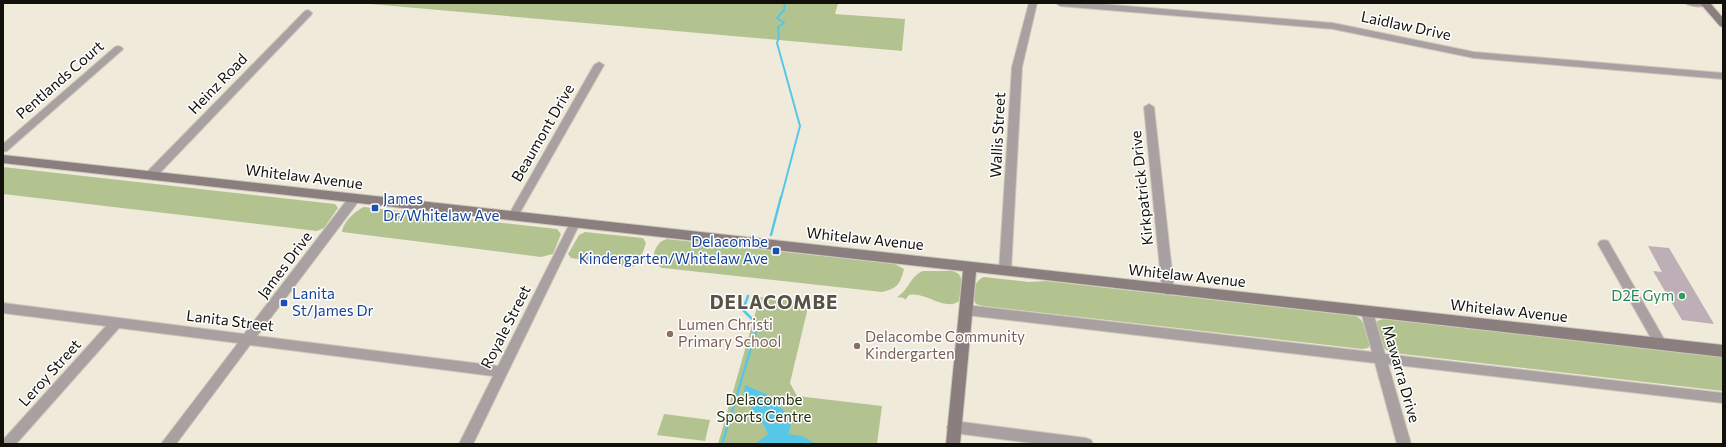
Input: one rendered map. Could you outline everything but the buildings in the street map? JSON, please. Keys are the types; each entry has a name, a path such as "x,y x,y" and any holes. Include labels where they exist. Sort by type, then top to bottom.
{"street":[{"name":"Wallis Street","path":"1005,271 1017,67 1033,3"},
{"name":"Laidlaw Drive","path":"1060,3 1332,26 1474,55 1723,76"},
{"path":"1689,3 1706,4 1723,24"},
{"name":"Heinz Road","path":"150,176 308,13"},
{"name":"Pentlands Court","path":"3,149 118,49"},
{"name":"Beaumont Drive","path":"512,216 599,65"},
{"name":"Kirkpatrick Drive","path":"1149,107 1168,290"},
{"name":"Whitelaw Avenue","path":"3,159 1723,351"},
{"name":"James Drive","path":"168,444 354,199"},
{"name":"Royale Street","path":"466,444 575,223"},
{"path":"1604,244 1660,344"},
{"path":"953,444 970,267"},
{"name":"Lanita Street","path":"3,308 502,372"},
{"path":"966,310 1723,398"},
{"name":"Mawarra Drive","path":"1367,312 1404,444"},
{"name":"Leroy Street","path":"8,444 116,323"},
{"path":"954,427 1086,444"}],"green space":[{"path":"359,3 838,3 835,14 905,19 902,51"},
{"path":"3,167 335,204 338,208 324,228 317,231 3,194"},
{"path":"364,207 557,229 561,234 553,254 541,257 342,232 350,217"},
{"path":"585,232 643,238 646,243 639,263 632,267 571,258 568,254 579,235"},
{"path":"667,239 895,264 904,269 898,285 892,289 882,292 663,268 655,262 654,253 659,244"},
{"path":"923,271 953,271 959,274 962,281 959,301 953,304 948,304 915,295 909,295 905,300 904,298 897,297 904,291 915,276"},
{"path":"984,277 1029,282 1046,281 1356,316 1364,325 1370,345 1368,348 1362,349 983,306 976,304 973,293 975,285"},
{"name":"Delacombe Sports Centre","path":"760,297 809,303 790,383 797,396 882,406 877,444 718,444"},
{"path":"1383,319 1723,357 1723,391 1394,353 1385,349 1378,335 1377,321"},
{"path":"664,414 710,420 705,441 657,435"}],"water":[{"path":"745,385 768,395 790,417 791,425 788,434 802,436 816,444 755,444 768,434 762,422 752,412 750,403 744,394"}],"waterway":[{"path":"781,198 800,126 777,43 779,37 778,27 784,23 777,18 784,10 785,3"},
{"path":"771,235 781,197"},
{"path":"722,444 758,325 743,310 748,296"}],"place":[{"name":"James Dr/Whitelaw Ave","path":"375,208"},
{"name":"Delacombe Kindergarten/Whitelaw Ave","path":"776,251"},
{"name":"D2E Gym","path":"1682,296"},
{"name":"Lanita St/James Dr","path":"284,303"},
{"name":"Lumen Christi Primary School","path":"670,334"},
{"name":"Delacombe Community Kindergarten","path":"857,346"}],"district":[{"name":"DELACOMBE","path":"774,302"}]}
